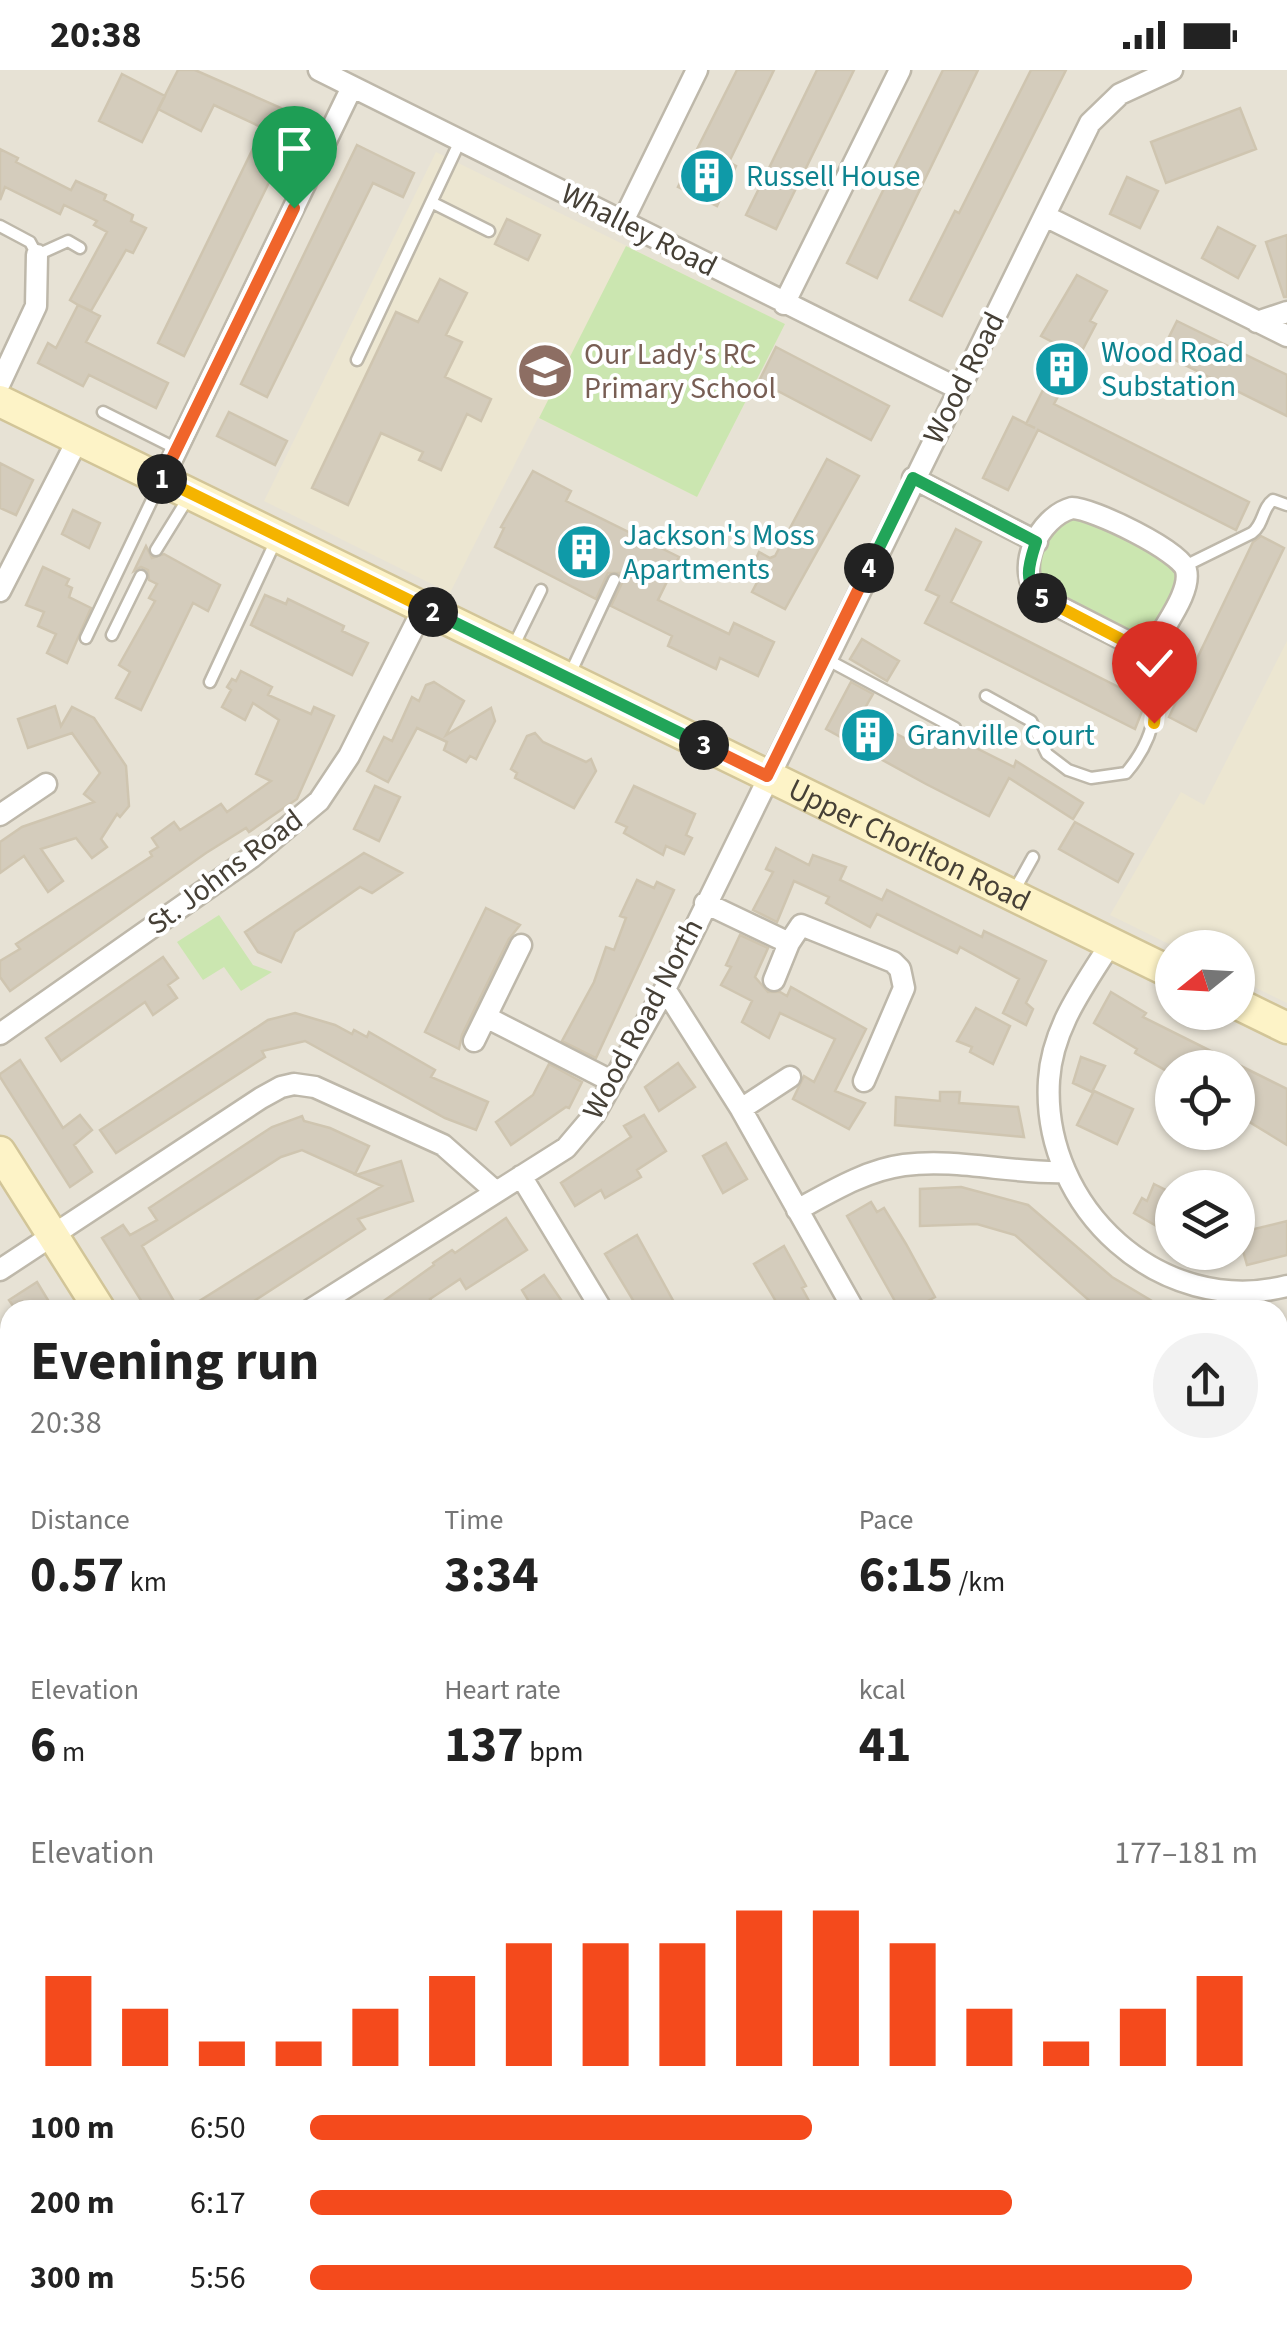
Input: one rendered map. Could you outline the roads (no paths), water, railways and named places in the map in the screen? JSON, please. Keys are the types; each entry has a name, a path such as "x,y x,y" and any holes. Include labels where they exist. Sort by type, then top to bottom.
{"main road":[{"name":"Upper Chorlton Road","path":"0,401 1155,965"},
{"path":"1255,1012 1287,1028"},
{"path":"0,1152 94,1300"}],"street":[{"name":"Whalley Road","path":"319,70 959,389"},
{"path":"623,221 697,70"},
{"path":"784,304 900,70"},
{"name":"Wood Road","path":"767,776 1090,124 1120,94 1172,70"},
{"path":"162,480 352,87"},
{"path":"1044,216 1287,336"},
{"path":"0,383 36,306 37,255"},
{"path":"1257,322 1287,312"},
{"path":"0,591 78,440"},
{"path":"913,478 1036,542"},
{"path":"1080,508 1178,557 1185,566 1186,581 1161,634 1147,645 1134,646 1035,593 1027,575 1036,542 1050,519 1065,510 1080,508"},
{"name":"St. Johns Road","path":"0,1034 252,858 318,801 349,756 424,608"},
{"name":"Wood Road North","path":"326,1300 580,1135 665,990 767,776"},
{"path":"0,814 46,784"},
{"path":"705,904 789,943"},
{"path":"774,980 796,928 808,925 893,962 900,969 904,988 864,1081"},
{"path":"1110,943 1067,1014 1055,1044 1049,1108 1065,1172 1091,1218 1137,1260 1164,1275 1248,1300"},
{"path":"474,1040 521,945"},
{"path":"665,990 741,1110 848,1300"},
{"path":"486,1017 613,1082"},
{"path":"741,1110 790,1077"},
{"path":"0,1270 238,1112 281,1087 294,1084 315,1087 442,1144 496,1191"},
{"path":"798,1210 837,1188 901,1166 946,1163 1065,1172"},
{"path":"521,1176 596,1300"},
{"path":"1258,1300 1287,1286"},
{"path":"339,1292 344,1300"}],"lane":[{"path":"356,360 460,140"},
{"path":"433,202 489,231"},
{"path":"0,226 30,242 37,255 68,241 80,248"},
{"path":"103,412 177,449"},
{"path":"86,638 162,480"},
{"path":"156,550 190,494"},
{"path":"1185,566 1252,534 1274,500 1287,506"},
{"path":"210,682 277,537"},
{"path":"112,635 141,576"},
{"path":"568,678 614,580"},
{"path":"511,650 541,590"},
{"path":"986,696 1032,721 1048,754 1068,770 1092,778 1126,773 1154,723 1158,704 1147,645"},
{"path":"825,658 955,728"},
{"path":"1012,895 1033,857"}],"place":[{"name":"Russell House","path":"707,176"},
{"name":"Wood Road Substation","path":"1062,369"},
{"name":"Our Lady's RC Primary School","path":"545,371"},
{"name":"Jackson's Moss Apartments","path":"584,552"},
{"name":"Granville Court","path":"868,735"}]}
